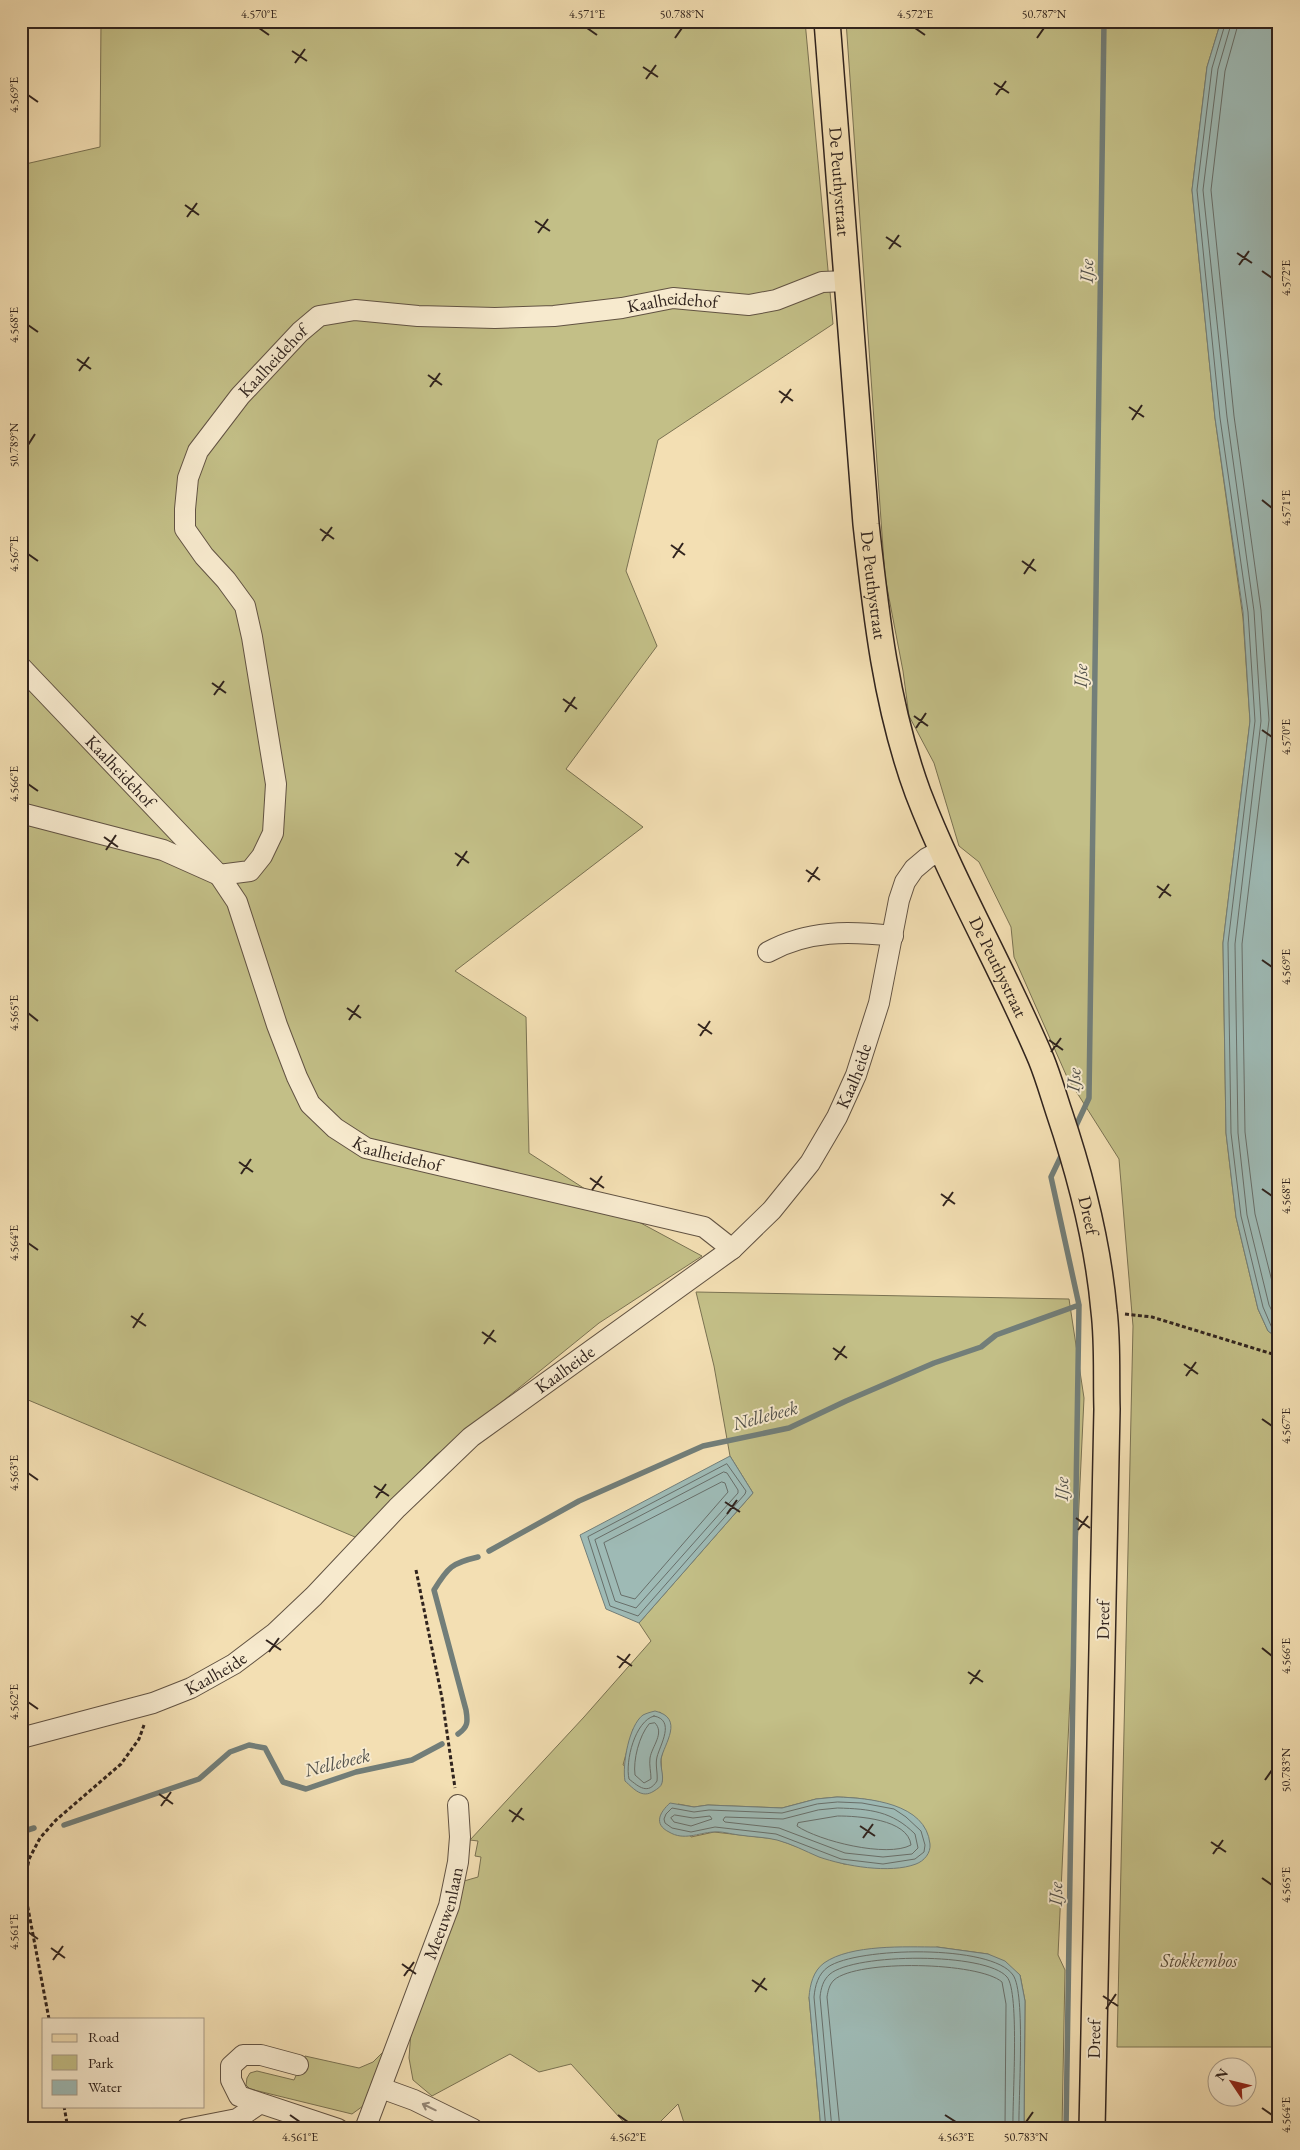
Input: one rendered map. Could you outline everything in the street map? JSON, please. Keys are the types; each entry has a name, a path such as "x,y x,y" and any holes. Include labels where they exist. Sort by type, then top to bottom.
{"main road":[{"name":"De Peuthystraat","path":"828,21 866,524 874,602 886,677 898,732 918,793 942,850 1042,1061 1061,1116"},
{"name":"Dreef","path":"1061,1116 1077,1165 1099,1264 1105,1314 1107,1409 1092,2129"}],"street":[{"name":"Kaalheidehof","path":"219,875 250,871 262,856 273,833 276,784 252,636 245,606 226,580 204,556 185,528 184,509 188,478 198,451 240,396 300,332 319,316 355,310 418,316 476,318 554,316 673,298 749,305 776,300 822,282 847,281"},
{"name":"Kaalheidehof","path":"21,667 219,875 237,902 297,1077 310,1104 335,1128 366,1148 704,1227 732,1250"},
{"path":"21,814 163,850 219,875"},
{"name":"Kaalheide","path":"21,1738 152,1703 191,1688 234,1664 275,1633 314,1596 397,1508 470,1437 732,1250 772,1210 810,1163 837,1117 856,1075 879,1003 899,900 905,882 914,868 942,850"},
{"path":"768,952 784,943 812,935 856,932 892,936"},
{"name":"Meeuwenlaan","path":"365,2129 449,1906 458,1862 460,1837 458,1805"},
{"path":"298,2065 261,2055 243,2055 231,2066 231,2080 239,2096 338,2129"},
{"path":"381,2088 414,2100 473,2129"},
{"path":"186,2129 237,2119 259,2104"}],"path":[{"path":"1129,1314 1152,1317 1279,1356"},
{"path":"416,1570 442,1698 458,1805"},
{"path":"49,2018 27,1903 25,1881 29,1859 40,1838 56,1820 121,1764 139,1739 152,1703"},
{"path":"64,2108 68,2129"}],"green space":[{"path":"101,21 805,21 833,324 658,440 626,571 657,646 566,769 643,827 455,971 526,1017 529,1153 624,1214 702,1256 599,1323 435,1456 355,1537 21,1397 21,165 100,147"},
{"name":"Stokkembos","path":"846,21 1221,21 1207,67 1192,190 1215,418 1243,618 1250,721 1223,943 1226,1133 1236,1217 1258,1309 1268,1331 1279,1339 1279,2047 1117,2047 1133,1326 1119,1159 1067,1077 1014,957 1011,927 979,862 959,846 934,763 909,716 903,671 885,577"},
{"path":"696,1292 1069,1299 1084,1398 1058,1955 1065,1970 1062,2129 1024,2129 1025,2001 1020,1975 988,1954 937,1947 809,1997 821,2129 686,2129 678,2104 653,2129 630,2129 571,2064 539,2072 510,2054 432,2096 413,2080 409,2058 411,2031 464,1881 478,1877 481,1857 475,1856 478,1841 470,1840 584,1717 651,1641 639,1623 753,1493 730,1456 714,1366","holes":["660,1712 669,1722 661,1759 662,1782 623,1765 633,1729","837,1797 862,1799 896,1807 925,1828 849,1864 844,1864 776,1839 714,1832 691,1837 678,1804 694,1807 708,1805 782,1808 816,1799"]},
{"path":"384,2051 363,2106 352,2114 250,2089 246,2085 250,2073 257,2071 294,2080 305,2056 359,2068 373,2062"}],"water":[{"path":"1221,21 1279,21 1279,1339 1268,1331 1258,1309 1236,1217 1226,1133 1223,943 1250,721 1243,612 1215,418 1192,190 1207,67"},
{"path":"730,1456 753,1493 639,1623 606,1609 580,1535"},
{"path":"655,1711 664,1714 669,1719 671,1725 661,1759 663,1777 661,1784 658,1789 646,1794 635,1790 625,1781 624,1774 630,1736 634,1727 643,1715"},
{"path":"837,1797 879,1802 907,1811 926,1830 930,1844 924,1859 919,1863 905,1867 868,1868 819,1857 772,1839 719,1832 691,1836 675,1835 664,1829 660,1822 663,1810 670,1803 694,1807 708,1805 782,1808 816,1799"},
{"path":"895,1947 937,1947 988,1954 1005,1961 1020,1975 1025,2001 1024,2129 821,2129 809,1997 811,1983 817,1970 824,1963 849,1952"}],"waterway":[{"name":"IJse","path":"1074,1130 1089,1098 1104,21"},
{"name":"IJse","path":"1063,1152 1051,1177 1079,1305 1066,2129"},
{"name":"Nellebeek","path":"489,1551 579,1501 703,1446 789,1428 934,1363 981,1347 996,1335 1079,1305"},
{"name":"Nellebeek","path":"458,1734 464,1729 466,1724 466,1710 434,1590 443,1576 452,1567 462,1561 478,1557"},
{"name":"Nellebeek","path":"64,1825 199,1779 230,1752 249,1745 265,1748 283,1782 306,1789 356,1772 412,1760 442,1744"},
{"name":"Nellebeek","path":"21,1832 34,1828"}]}
